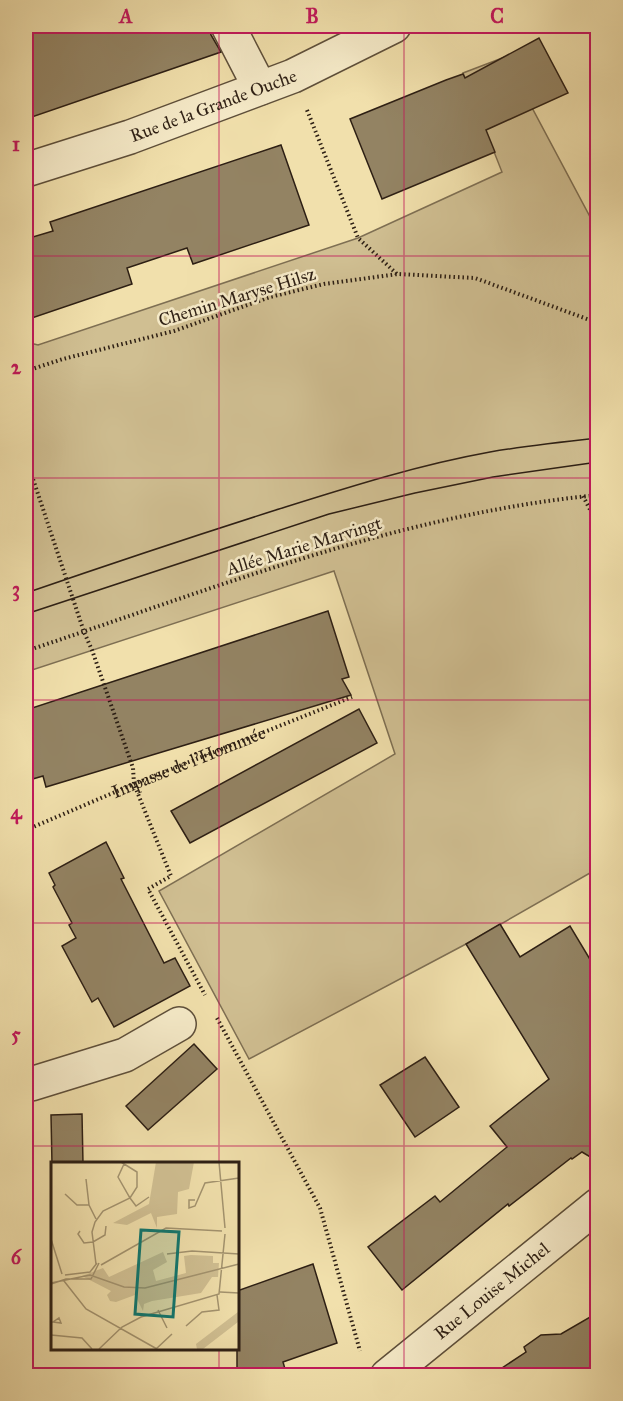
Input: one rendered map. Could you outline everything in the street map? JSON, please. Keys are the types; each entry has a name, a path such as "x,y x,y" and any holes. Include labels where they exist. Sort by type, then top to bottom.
{"street":[{"path":"228,26 260,88"},
{"name":"Rue de la Grande Ouche","path":"26,170 130,137 260,88 293,75 394,26"},
{"path":"28,1084 124,1055 179,1024"},
{"name":"Rue Louise Michel","path":"387,1376 597,1205"}],"path":[{"path":"293,75 358,238 398,274"},
{"name":"Chemin Maryse Hilsz","path":"26,371 174,330 270,297 324,284 398,274 475,278 597,323"},
{"path":"26,458 84,632 133,768 134,784 171,876 148,889 211,1005"},
{"name":"Allée Marie Marvingt","path":"26,651 286,563 407,529 527,503 597,495"},
{"path":"583,496 597,525"},
{"name":"Impasse de l'Hommée","path":"26,830 352,697"},
{"path":"26,941 28,1084"},
{"path":"216,1015 320,1208 360,1353"}],"shaded area":[{"path":"505,57 597,230 597,869 466,944 249,1059 159,891 395,754 334,571 26,672 26,342 38,345 358,238 502,172 463,73"}],"building":[{"path":"47,26 209,26 211,35 221,52 26,119 26,33"},
{"path":"539,38 568,93 486,130 495,152 382,199 350,119 446,80 463,74 465,78"},
{"path":"281,145 309,225 193,264 187,248 127,268 132,284 26,320 26,239 53,231 50,222"},
{"path":"328,611 349,677 342,679 351,695 46,787 43,776 26,781 26,710"},
{"path":"359,709 377,743 190,843 171,811"},
{"path":"106,842 124,878 121,879 164,963 175,958 190,986 114,1027 98,998 92,1002 62,946 76,938 69,925 72,923 53,887 55,885 49,873"},
{"path":"500,924 520,957 570,926 597,971 597,1161 582,1152 571,1158 509,1206 508,1204 402,1290 368,1247 435,1196 440,1202 507,1147 490,1126 549,1079 466,944"},
{"path":"194,1044 217,1069 148,1130 126,1106"},
{"path":"425,1057 459,1107 415,1137 380,1085"},
{"path":"82,1114 83,1162 52,1162 51,1115"},
{"path":"313,1264 337,1343 283,1362 287,1376 237,1376 238,1291"},
{"path":"597,1313 597,1376 490,1376 526,1352 524,1347 541,1335 561,1334"}],"tram line":[{"path":"26,593 247,519 410,470 490,452 598,438"},
{"path":"26,614 329,514 493,477 598,462"}]}
